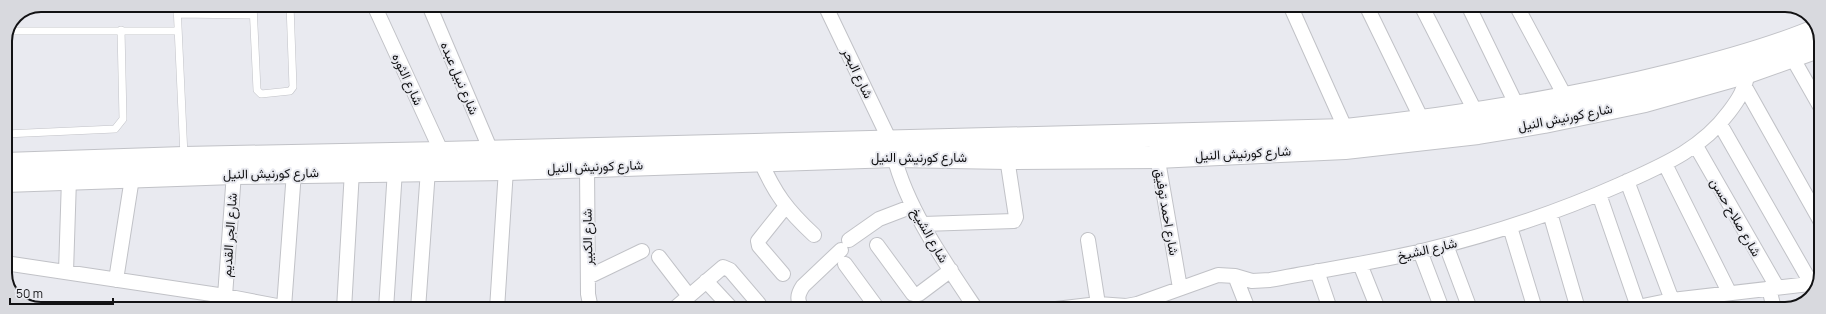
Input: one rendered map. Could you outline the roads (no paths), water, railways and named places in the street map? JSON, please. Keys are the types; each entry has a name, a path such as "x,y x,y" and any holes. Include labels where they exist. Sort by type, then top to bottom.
{"main road":[{"name":"شارع كورنيش النيل","path":"12,181 132,178 234,173 587,166 657,156 892,148 1155,146 1345,148 1445,138 1537,123 1638,103 1766,49 1813,32"},
{"name":"شارع كورنيش النيل","path":"12,164 491,151 760,160 892,148 1007,158 1346,130 1423,122 1633,85 1700,76 1746,79 1792,57 1814,49"}],"street":[{"name":"شارع الثوره","path":"377,12 442,153"},
{"name":"شارع نبيل عبده","path":"432,12 491,151"},
{"name":"شارع البحر","path":"828,12 892,148"},
{"path":"1293,12 1346,130"},
{"path":"1369,12 1423,122"},
{"path":"1425,12 1476,113"},
{"path":"1471,12 1517,106"},
{"path":"1520,12 1566,98"},
{"path":"1792,57 1814,96"},
{"name":"شارع الشيخ","path":"1142,302 1218,275 1235,276 1261,282 1360,264 1446,245 1510,227 1550,213 1599,194 1665,164 1696,146 1720,124 1746,79"},
{"path":"1746,79 1814,209"},
{"path":"1720,124 1813,280"},
{"name":"شارع احمد توفيق","path":"1155,146 1180,288"},
{"name":"شارع صلاح حسن","path":"1696,146 1773,287 1774,302"},
{"name":"شارع الشيخ","path":"892,148 901,180 913,206 972,302"},
{"path":"923,224 1014,221 1016,217 1007,158"},
{"path":"760,160 771,186 786,206 814,235"},
{"path":"1665,164 1729,292"},
{"name":"شارع الكبير","path":"587,166 588,277 590,302"},
{"path":"497,302 506,168"},
{"path":"386,302 395,170"},
{"path":"419,302 428,170"},
{"path":"344,302 352,171"},
{"path":"285,302 294,172"},
{"name":"شارع الجر القديم","path":"225,296 234,173"},
{"path":"116,280 132,178"},
{"path":"66,272 69,180"},
{"path":"1627,181 1672,300"},
{"path":"1599,194 1631,302"},
{"path":"783,274 759,246 758,241 786,206"},
{"path":"798,302 798,293 803,286 845,245 879,219 913,206"},
{"path":"1550,213 1576,302"},
{"path":"1510,227 1533,302"},
{"path":"1088,240 1098,302"},
{"path":"877,245 913,294 919,294 951,270"},
{"path":"1446,245 1467,302"},
{"path":"1420,251 1439,302"},
{"path":"588,277 642,252"},
{"path":"659,257 689,296"},
{"path":"12,264 258,302"},
{"path":"845,264 873,302"},
{"path":"1360,264 1375,302"},
{"path":"682,302 720,269 727,267 757,302"},
{"path":"1317,271 1328,302"},
{"path":"1235,276 1245,302"},
{"path":"706,281 726,302"},
{"path":"1662,302 1729,292 1812,283"}],"lane":[{"path":"184,158 177,14 253,15 257,90 261,94 290,91 293,87 290,12"},
{"path":"12,134 116,129 123,119 121,30"},
{"path":"14,31 178,31"}]}
